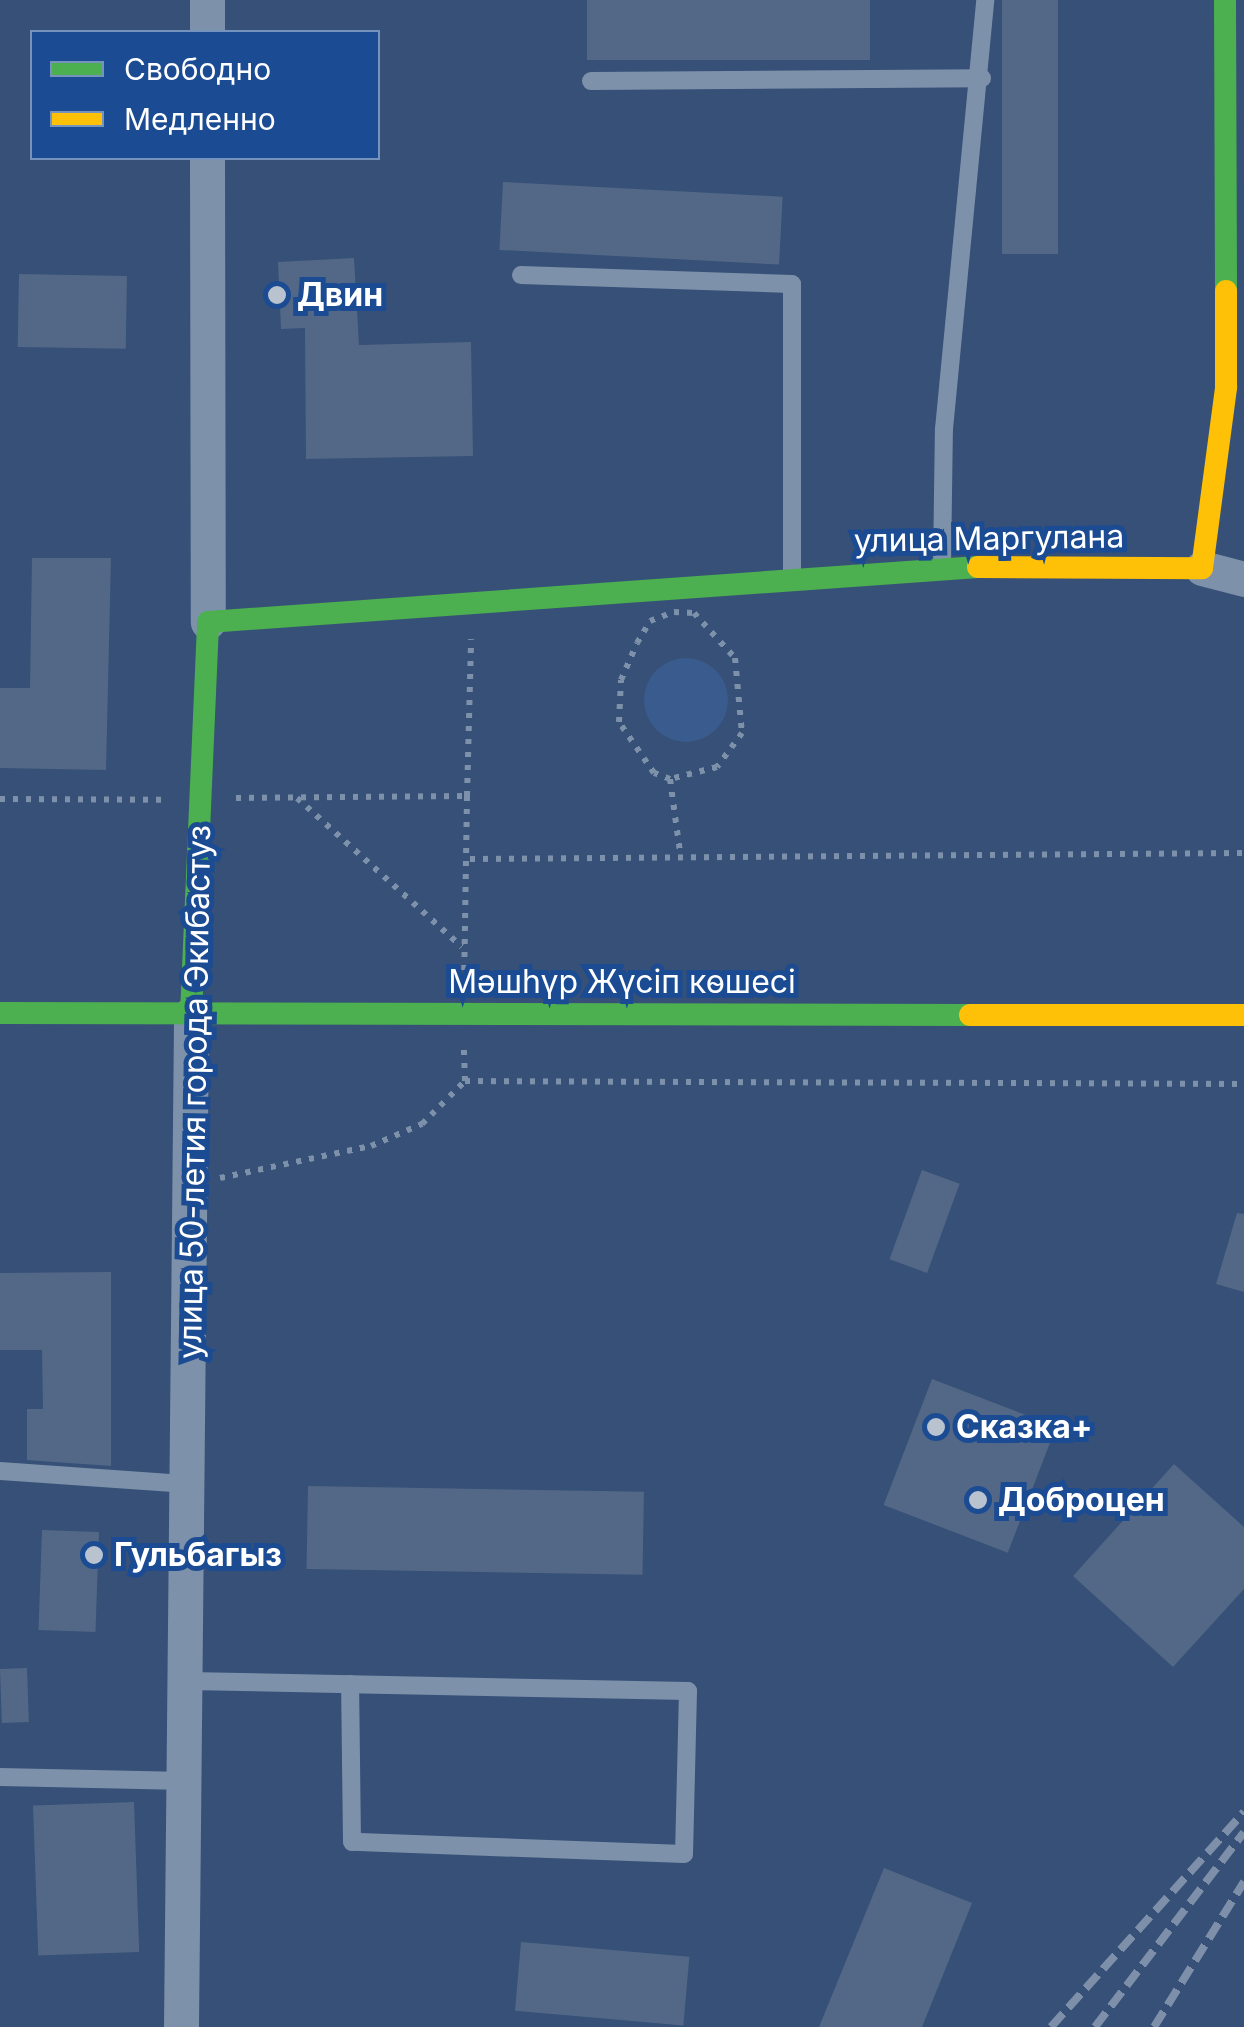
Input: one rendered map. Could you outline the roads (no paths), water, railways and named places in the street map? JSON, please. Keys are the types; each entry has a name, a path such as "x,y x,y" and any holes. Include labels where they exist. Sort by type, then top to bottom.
{"street":[{"path":"206,0 207,30"},
{"path":"1224,0 1235,384 1202,568 1244,580"},
{"name":"улица 50-летия города Экибастуз","path":"181,2027 191,1014 208,622 207,160"},
{"name":"улица Маргулана","path":"208,622 942,566 1202,568"},
{"name":"Мәшһүр Жүсіп көшесі","path":"0,1013 1244,1015"}],"lane":[{"path":"942,566 944,429 982,78 985,0"},
{"path":"591,81 982,78"},
{"path":"520,275 792,284 792,578"},
{"path":"0,990 46,1013"},
{"path":"0,1034 46,1013"},
{"path":"0,1470 188,1484"},
{"path":"187,1681 350,1684 688,1691 684,1854 352,1842 350,1684"},
{"path":"0,1777 186,1781"}],"water":[{"path":"686,658 702,661 716,670 725,684 725,716 716,730 702,739 686,742 670,739 656,730 647,716 644,700 647,684 656,670 670,661"}],"railway":[{"path":"1051,2027 1244,1812"},
{"path":"1095,2027 1244,1832"},
{"path":"1154,2027 1244,1882"}],"place":[{"name":"Двин","path":"277,295"},
{"name":"Сказка+","path":"936,1427"},
{"name":"Доброцен","path":"978,1500"},
{"name":"Гульбагыз","path":"94,1555"}]}
